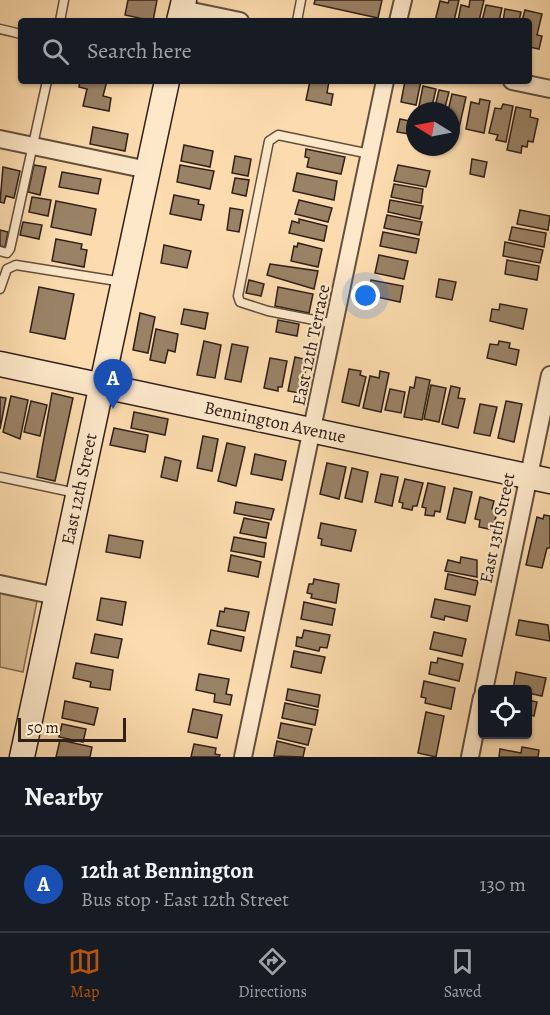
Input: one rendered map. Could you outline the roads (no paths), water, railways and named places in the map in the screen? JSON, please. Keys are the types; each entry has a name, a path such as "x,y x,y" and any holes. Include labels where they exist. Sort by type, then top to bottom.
{"street":[{"path":"399,18 403,0"},
{"path":"182,10 224,18"},
{"name":"East 12th Street","path":"22,757 166,84"},
{"name":"East 12th Terrace","path":"243,757 385,84"},
{"path":"526,84 550,89"},
{"path":"0,139 148,170"},
{"name":"Bennington Avenue","path":"0,364 539,478"},
{"name":"East 13th Street","path":"485,685 539,478 550,375"},
{"path":"0,584 56,596"},
{"path":"470,757 478,720"}],"lane":[{"path":"61,18 64,0"},
{"path":"298,18 301,0"},
{"path":"0,29 18,33"},
{"path":"0,251 7,253 10,249 46,84"},
{"path":"335,324 268,311 240,302 238,296 263,167 269,141 278,135 370,154"},
{"path":"0,289 7,269 16,265 123,283"},
{"path":"0,477 78,493"}],"place":[{"name":"12th at Bennington","path":"113,409"}]}
